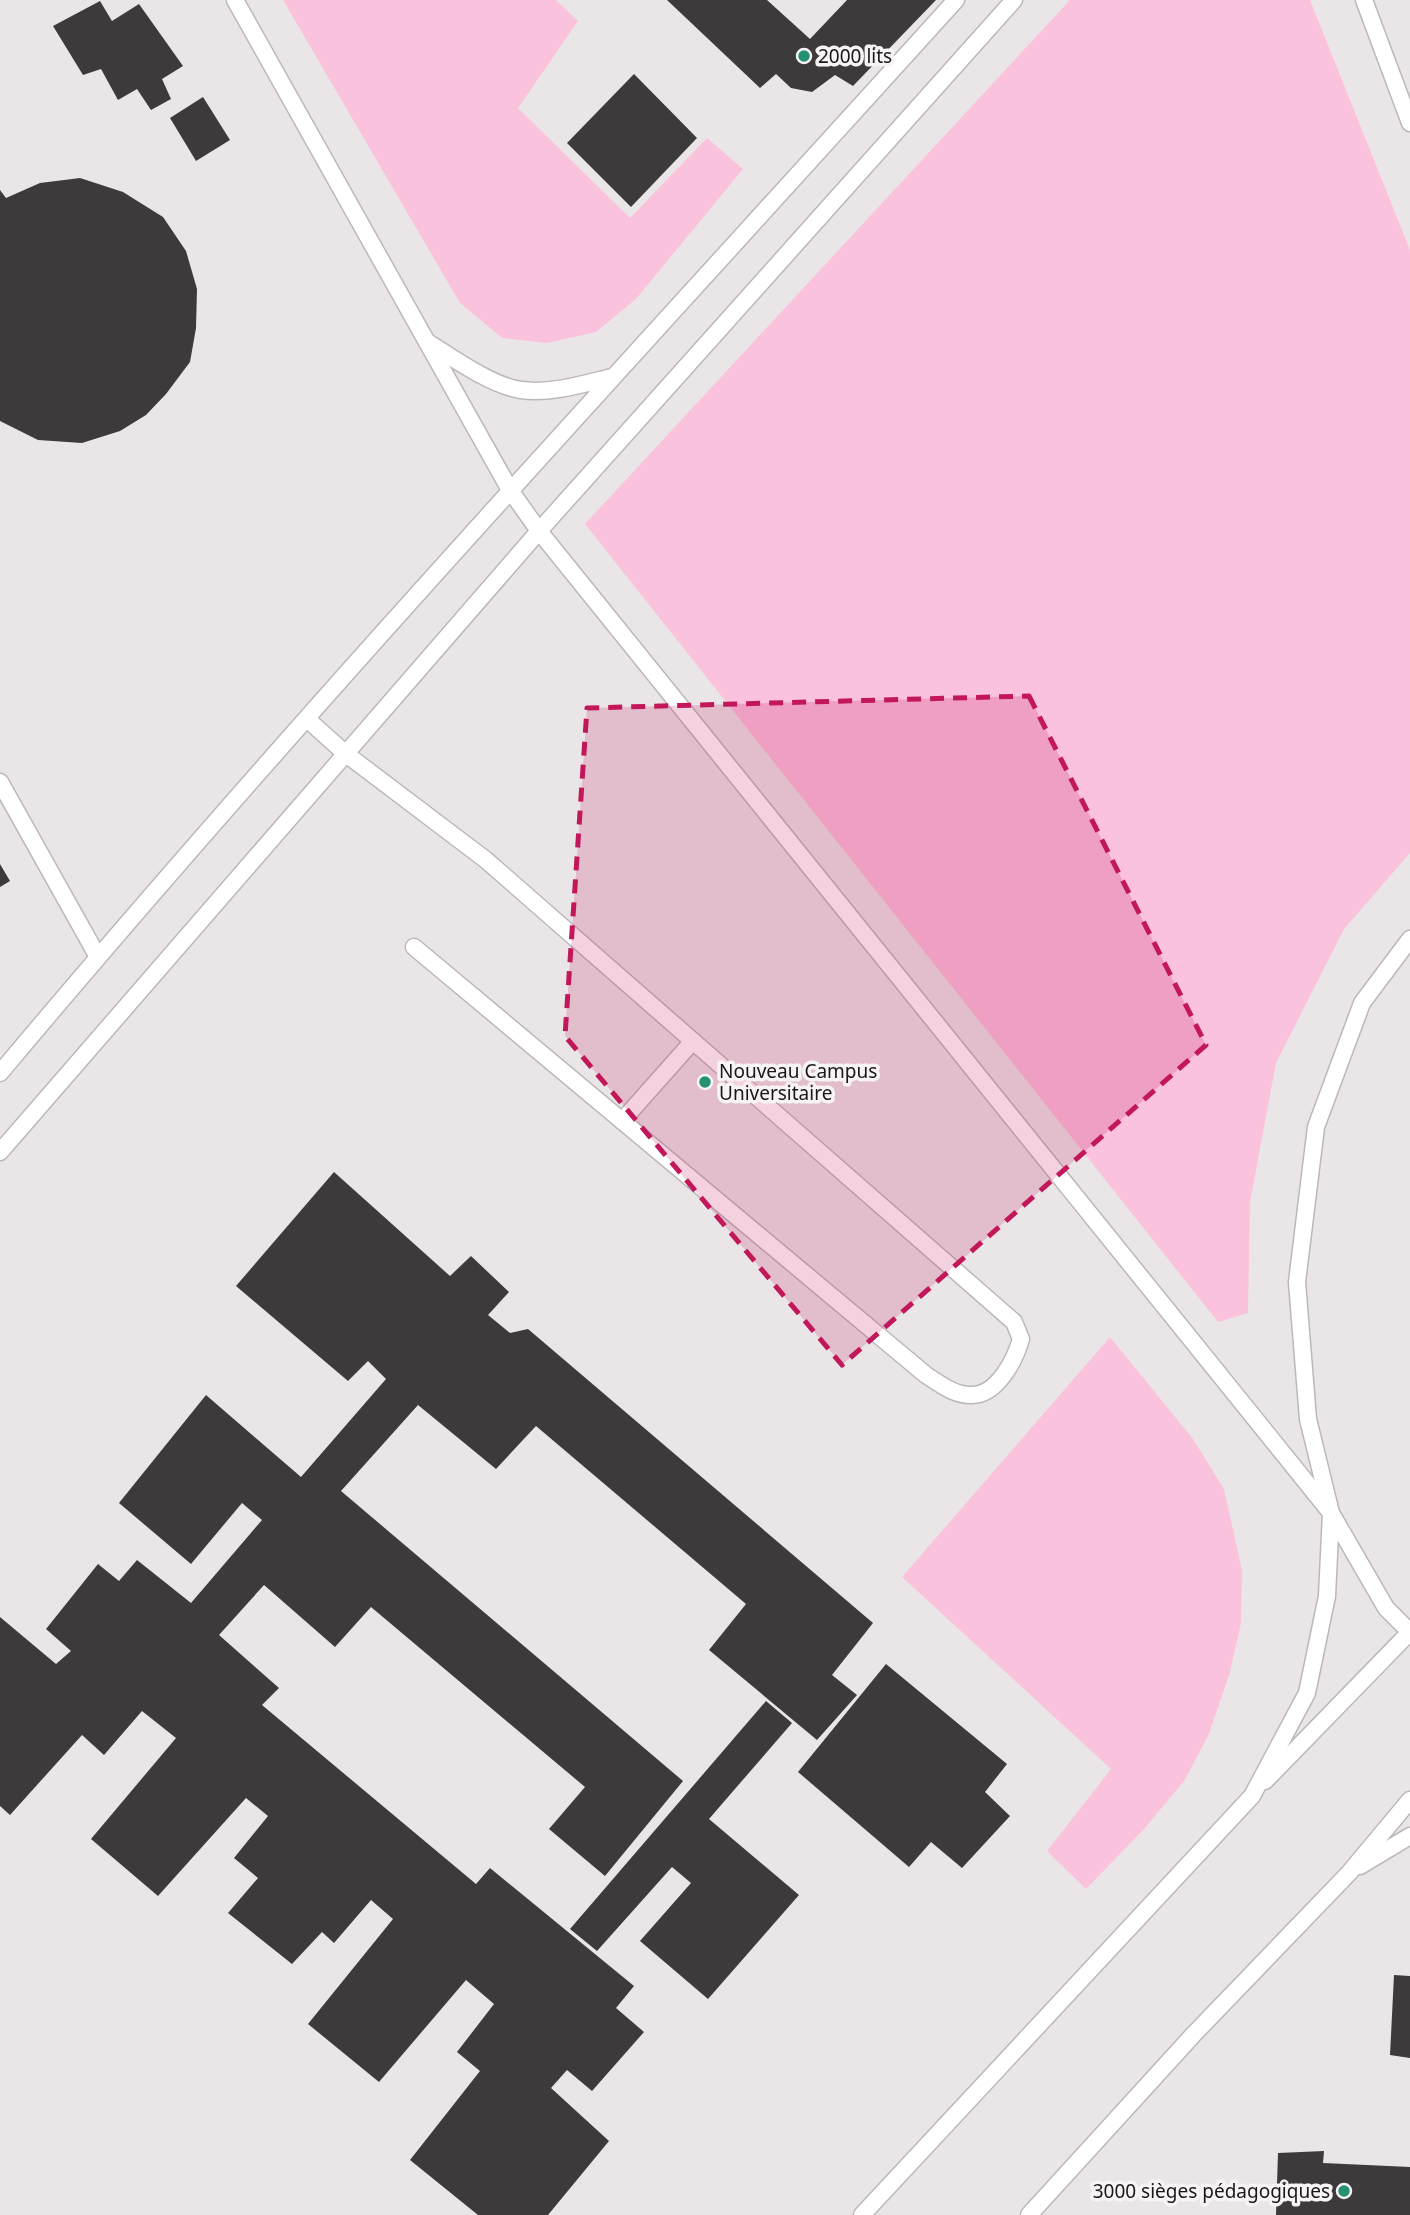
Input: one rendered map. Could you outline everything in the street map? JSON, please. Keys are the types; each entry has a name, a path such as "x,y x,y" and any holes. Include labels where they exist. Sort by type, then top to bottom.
{"lane":[{"path":"235,0 510,490 539,531 1331,1513 1386,1608 1410,1632 1252,1796 862,2215"},
{"path":"0,1073 98,957 510,490 956,0"},
{"path":"0,1152 539,531 1014,0"},
{"path":"1364,0 1410,123"},
{"path":"426,341 477,374 520,390 563,389 612,377"},
{"path":"307,719 346,754 486,860 1014,1322 1021,1339 1010,1367 998,1384 974,1396 952,1392 926,1376 414,947"},
{"path":"0,782 98,957"},
{"path":"1252,1796 1307,1693 1327,1596 1331,1513 1308,1419 1297,1282 1316,1127 1362,1003 1410,939"},
{"path":"622,1121 693,1041"},
{"path":"1029,2215 1193,2035 1349,1873 1410,1800"},
{"path":"1349,1873 1410,1836"}],"highlighted area":[{"path":"1029,696 1206,1045 842,1365 565,1036 587,708"}],"shaded area":[{"path":"283,0 556,0 578,21 518,108 630,218 707,138 743,169 636,299 596,332 547,343 502,338 460,303"},
{"path":"1070,0 1310,0 1410,250 1410,853 1344,929 1276,1063 1250,1202 1248,1313 1218,1322 585,524"},
{"path":"1110,1337 1193,1439 1224,1489 1242,1570 1241,1623 1230,1672 1209,1734 1184,1781 1144,1829 1086,1889 1047,1851 1111,1769 902,1577"}],"building":[{"name":"2000 lits","path":"667,0 767,0 810,39 847,0 936,0 853,86 835,75 812,92 791,88 776,74 760,88"},
{"path":"100,1 112,21 139,4 183,66 162,79 171,99 151,110 137,89 118,100 101,69 83,75 53,26"},
{"path":"634,74 697,138 631,207 567,143"},
{"path":"203,97 230,140 196,161 170,118"},
{"path":"80,178 123,192 163,217 186,251 197,289 196,328 190,362 146,415 120,431 82,443 38,440 0,421 0,190 6,198 40,183"},
{"path":"0,864 10,881 0,887"},
{"path":"334,1172 450,1276 471,1256 509,1292 488,1315 510,1333 528,1329 873,1623 832,1675 857,1695 817,1740 709,1650 746,1604 536,1426 496,1469 418,1405 341,1491 683,1781 605,1876 549,1829 585,1787 371,1607 335,1647 264,1585 219,1635 279,1688 262,1705 476,1884 490,1868 634,1986 616,2008 644,2032 592,2091 567,2070 551,2088 609,2141 548,2215 478,2215 410,2160 480,2071 457,2052 494,2004 466,1980 379,2082 308,2024 393,1919 371,1900 334,1943 322,1932 292,1964 228,1913 258,1878 234,1858 268,1816 246,1798 158,1896 91,1839 176,1738 142,1711 104,1755 82,1735 10,1815 0,1806 0,1617 56,1664 71,1651 46,1629 98,1564 119,1581 137,1560 191,1603 262,1520 242,1503 191,1564 119,1503 206,1395 301,1477 386,1379 368,1361 348,1381 236,1286"},
{"path":"886,1664 1007,1764 985,1792 1010,1816 962,1868 931,1842 909,1867 798,1772"},
{"path":"766,1701 792,1723 709,1819 799,1895 708,1999 640,1941 691,1883 672,1867 597,1951 570,1929"},
{"path":"1394,1975 1410,1976 1410,2058 1390,2055"},
{"name":"3000 sièges pédagogiques","path":"1324,2151 1323,2163 1410,2167 1410,2215 1276,2215 1278,2153"}],"place":[{"name":"2000 lits","path":"804,56"},
{"name":"Nouveau Campus Universitaire","path":"705,1082"},
{"name":"3000 sièges pédagogiques","path":"1344,2191"}]}
